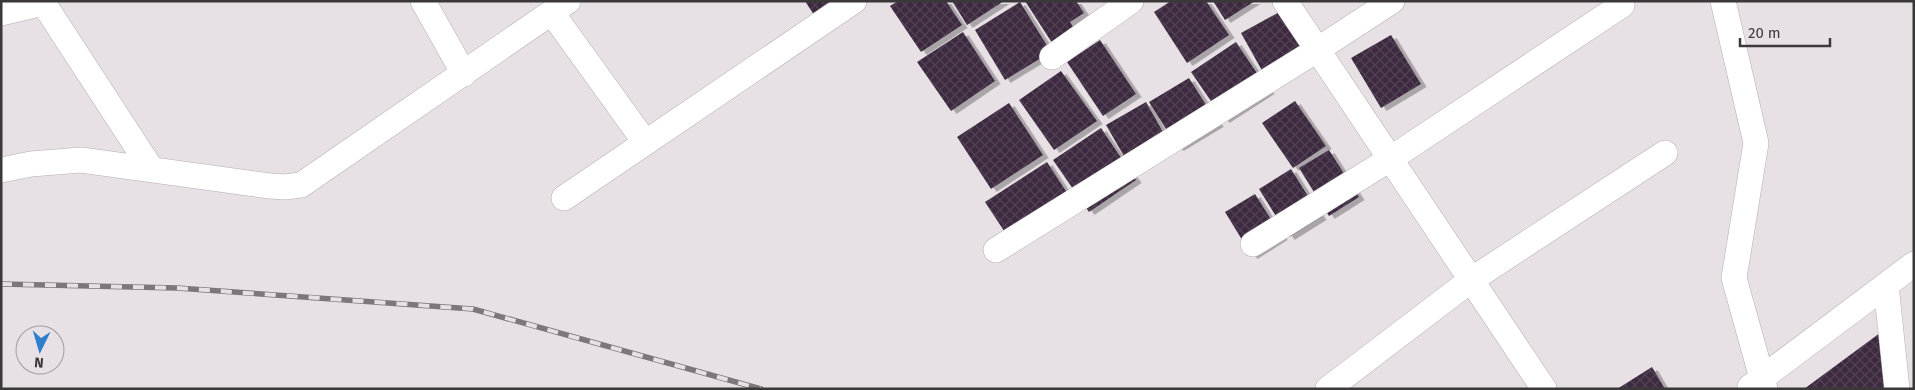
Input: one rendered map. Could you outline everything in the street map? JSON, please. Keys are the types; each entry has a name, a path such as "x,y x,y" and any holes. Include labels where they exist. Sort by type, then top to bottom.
{"street":[{"path":"423,1 464,74"},
{"path":"564,198 854,1"},
{"path":"1052,57 1131,1"},
{"path":"1284,1 1544,389"},
{"path":"996,250 1317,50 1392,1"},
{"path":"1723,1 1756,143 1734,278 1758,385 1914,264"},
{"path":"1,14 42,2 152,170"},
{"path":"1253,244 1390,159 1622,5"},
{"path":"1,170 31,164 81,160 270,186 301,185 560,7 646,142"},
{"path":"1328,388 1471,280 1665,154"},
{"path":"1886,285 1897,389"}],"building":[{"path":"805,1 834,1 814,15"},
{"path":"898,1 946,1 962,25 921,52 890,6"},
{"path":"952,1 1004,1 967,25"},
{"path":"1025,1 1076,1 1084,13 1070,22 1078,35 1056,49"},
{"path":"1171,1 1206,1 1229,35 1187,63 1154,12"},
{"path":"1213,1 1255,1 1225,20"},
{"path":"1020,2 1051,52 1005,80 975,30"},
{"path":"1283,10 1311,59 1269,83 1241,33"},
{"path":"963,32 995,81 951,111 917,62"},
{"path":"1391,35 1421,84 1381,108 1351,58"},
{"path":"1100,40 1136,94 1103,116 1067,62"},
{"path":"1236,42 1269,91 1224,120 1191,72"},
{"path":"1061,71 1097,121 1054,150 1019,100"},
{"path":"1189,78 1218,124 1178,148 1149,102"},
{"path":"1295,101 1326,146 1293,168 1262,123"},
{"path":"1146,102 1172,148 1132,170 1106,125"},
{"path":"1009,103 1043,155 991,189 957,137"},
{"path":"1101,128 1136,180 1089,212 1053,160"},
{"path":"1329,150 1359,197 1329,216 1299,168"},
{"path":"1047,162 1075,205 1014,246 985,202"},
{"path":"1291,169 1321,217 1289,237 1259,189"},
{"path":"1255,194 1282,237 1252,256 1225,212"},
{"path":"1884,330 1890,389 1804,389"},
{"path":"1652,367 1665,389 1617,389"}],"railway":[{"path":"1,284 177,288 473,309 761,389"}]}
